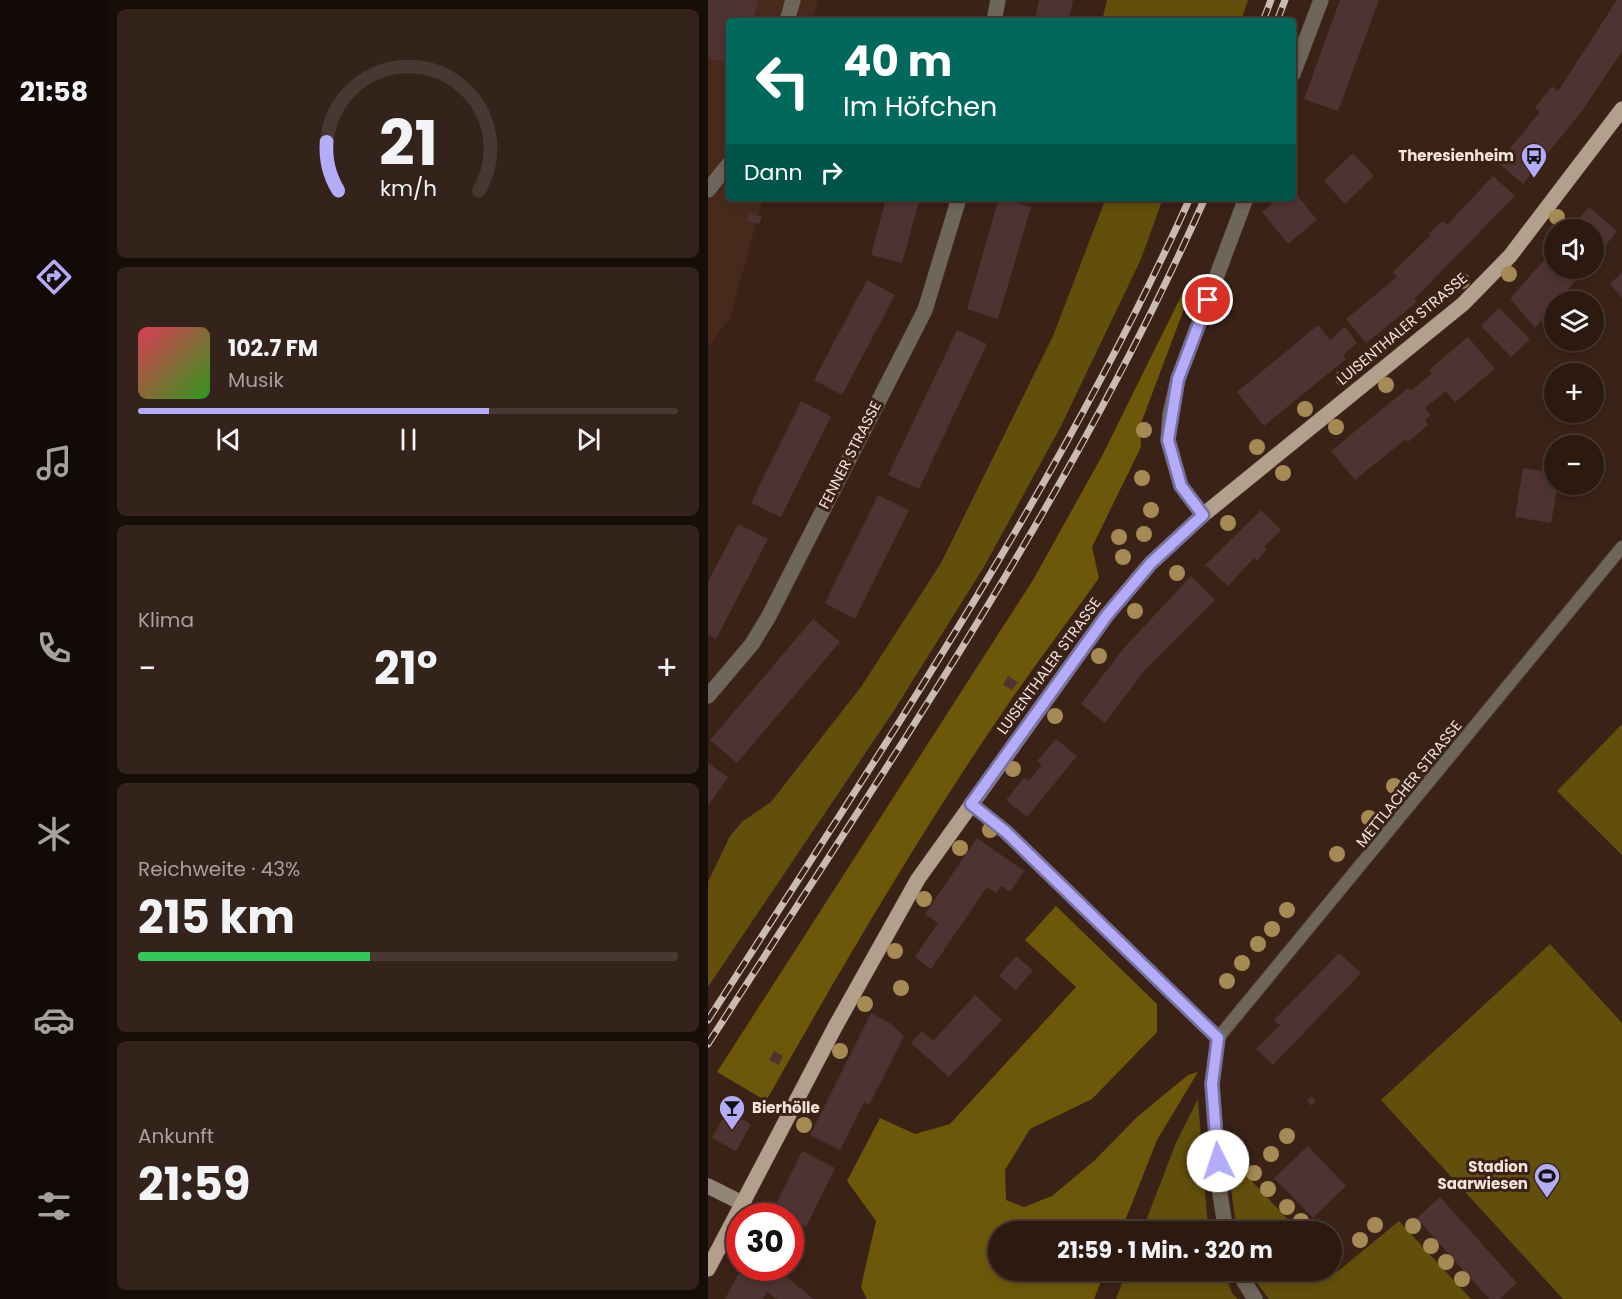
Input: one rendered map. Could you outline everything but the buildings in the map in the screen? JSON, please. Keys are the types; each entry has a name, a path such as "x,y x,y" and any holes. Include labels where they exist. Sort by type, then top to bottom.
{"main road":[{"name":"LUISENTHALER STRASSE","path":"742,1203 835,1027 918,879 1107,615 1151,563 1203,515 1463,304 1510,256 1622,109"},
{"name":"LUISENTHALER STRASSE","path":"708,1269 726,1234"}],"street":[{"path":"788,18 793,0"},
{"path":"995,18 998,0"},
{"path":"1296,66 1321,0"},
{"path":"708,190 726,168"},
{"name":"FENNER STRASSE","path":"708,696 752,644 769,616 925,310 958,201"},
{"path":"1203,515 1181,486 1168,440 1170,414 1178,379 1245,201"},
{"path":"971,804 1006,832 1218,1038 1212,1084 1220,1194 1224,1221"},
{"path":"708,1186 742,1203"},
{"path":"1244,1281 1255,1299"}],"lane":[{"name":"METTLACHER STRASSE","path":"1218,1038 1622,547"}],"shaded area":[{"path":"708,0 818,0 813,18 726,18 726,201 762,201 730,318 708,347"},
{"path":"1107,0 1248,0 1242,18 1103,18"},
{"path":"1105,201 1162,201 1141,259 1061,426 985,565 893,712 708,987 708,882 730,836 743,821 771,802 861,687 941,563 1053,336"},
{"path":"1188,282 1193,285 1140,426 1141,447 1092,547 1099,578 1022,685 946,798 854,948 766,1101 717,1072 1033,580 1102,456"},
{"path":"1622,724 1622,855 1557,791"},
{"path":"1056,906 1157,1004 1157,1032 1092,1099 1030,1129 1005,1170 1006,1200 1024,1207 1052,1196 1095,1160 1137,1117 1188,1075 1198,1072 1157,1140 1125,1221 988,1221 988,1281 1101,1281 1094,1299 867,1299 861,1287 876,1221 847,1181 880,1118 915,1134 950,1124 1076,987 1025,940"},
{"name":"Stadion Saarwiesen","path":"1550,944 1622,1023 1622,1299 1563,1299 1381,1100"},
{"path":"1198,1099 1208,1221 1146,1221 1176,1143"},
{"path":"1246,1159 1244,1173 1290,1221 1236,1221 1227,1161"},
{"path":"1399,1221 1471,1299 1269,1299 1256,1281 1342,1281 1342,1268"},
{"path":"1123,1281 1228,1281 1232,1293 1238,1299 1116,1299"}],"railway":[{"path":"1264,18 1271,0"},
{"path":"1278,18 1285,0"},
{"path":"708,1020 901,719 1025,515 1139,306 1189,201"},
{"path":"708,1044 908,735 1036,525 1153,309 1204,201"}],"place":[{"name":"Theresienheim","path":"1534,179"},
{"name":"Bierhölle","path":"732,1131"},
{"name":"Stadion Saarwiesen","path":"1547,1199"}],"route":[{"path":"1208,300 1178,379 1170,414 1168,440 1181,486 1203,515 1151,563 1107,615 971,804 1006,832 1218,1038 1212,1084 1218,1161"}]}
